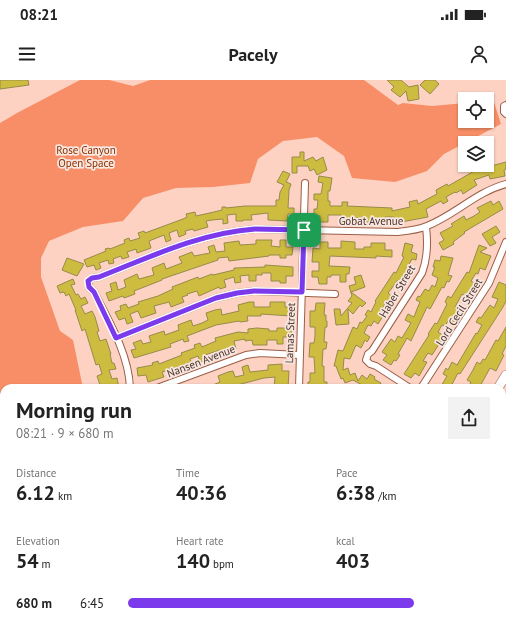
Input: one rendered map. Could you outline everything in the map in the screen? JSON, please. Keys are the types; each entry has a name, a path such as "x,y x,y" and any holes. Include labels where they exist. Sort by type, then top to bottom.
{"street":[{"path":"505,105 504,112 506,114"},
{"name":"Lamas Street","path":"299,384 305,183"},
{"name":"Gobat Avenue","path":"116,338 94,292 89,287 88,281 92,278 99,277 212,235 233,230 255,229 397,232 426,227 480,194 506,184"},
{"name":"Haber Street","path":"404,384 376,366 370,364 366,360 368,354 372,351 422,272 426,262 428,241 426,227"},
{"name":"Lord Cecil Street","path":"424,384 489,282 506,242"},
{"path":"130,384 124,359 116,338 216,298 237,293 254,291 335,294"},
{"name":"Nansen Avenue","path":"168,384 246,355 260,353 299,355"},
{"path":"500,384 506,375"}],"green space":[{"name":"Rose Canyon Open Space","path":"80,80 109,80 133,86 150,80 364,80 398,105 403,103 432,106 458,104 458,128 493,128 478,136 458,136 458,147 444,154 427,171 395,182 352,178 344,156 317,137 283,141 258,159 250,183 213,187 176,188 143,198 123,221 83,227 49,241 41,258 41,277 60,331 73,340 82,384 0,384 0,123"},
{"name":"Rose Canyon Open Space","path":"494,102 501,124 494,128"}],"building":[{"path":"0,80 28,80 29,85 0,89"},
{"path":"387,80 401,80 409,87 418,85 419,99 408,101 406,91 400,97 391,90 394,87"},
{"path":"425,80 435,80 439,84 430,94 420,85"},
{"path":"300,152 304,152 304,161 313,157 316,161 323,157 327,170 317,175 314,169 310,171 308,166 297,166 297,173 292,173 292,157 300,157"},
{"path":"506,162 506,169 504,170 505,176 490,179 489,175 474,180 477,185 463,194 461,190 456,193 455,192 446,197 448,201 443,204 441,201 426,209 428,217 396,223 394,217 385,217 385,223 370,223 364,221 364,218 355,218 355,223 341,222 341,215 328,215 328,222 320,222 320,216 314,216 314,209 317,209 318,200 314,200 314,194 321,194 323,183 318,182 319,176 332,178 330,191 328,191 328,201 330,201 330,206 342,206 342,202 348,202 347,206 392,208 392,211 410,207 409,202 417,200 418,204 437,194 436,190 447,184 448,186 472,172 494,172 494,165"},
{"path":"283,171 290,174 286,182 291,184 289,190 288,208 294,208 294,214 288,214 287,221 268,220 268,213 251,215 252,220 243,221 236,221 236,214 227,215 228,223 223,224 223,219 206,221 208,227 194,231 193,229 185,231 186,234 179,237 177,230 169,233 171,240 166,242 164,235 149,241 151,248 137,253 136,249 127,252 129,257 122,259 121,256 113,259 114,263 109,264 108,260 99,263 101,268 96,270 94,265 87,267 84,260 106,251 105,249 110,249 125,243 124,240 129,238 130,241 140,238 138,233 144,231 145,233 183,219 187,217 186,214 195,212 196,216 222,210 222,207 276,206 276,200 279,200 280,192 284,185 277,182"},
{"path":"491,201 493,205 499,201 503,209 464,232 465,233 453,242 454,244 443,250 439,243 444,240 440,233 453,226 451,224 464,216 466,220 474,216 480,212 477,208"},
{"path":"496,226 500,232 492,237 496,243 490,246 482,234"},
{"path":"256,240 272,240 271,246 280,247 280,240 286,240 286,247 293,247 292,255 286,255 286,258 280,258 280,255 269,255 229,261 228,257 218,258 218,260 162,279 134,291 135,294 109,301 106,293 112,291 110,284 116,282 118,290 126,287 124,280 137,274 139,279 154,275 152,268 164,263 166,269 182,263 179,257 192,252 194,256 210,253 208,247 214,245 216,252 225,251 224,243 239,241 240,245 256,244"},
{"path":"341,241 355,242 355,249 371,247 371,243 385,243 385,250 392,250 392,257 376,256 376,258 330,256 329,266 350,267 349,274 346,274 346,282 340,282 340,275 331,275 331,277 327,277 327,284 319,284 318,277 312,277 312,271 319,271 319,262 312,262 313,248 320,249 320,242 328,242 328,248 341,248"},
{"path":"405,243 413,245 411,252 417,254 416,260 412,259 406,270 410,272 408,277 404,284 398,280 388,293 394,298 391,303 387,301 382,309 386,311 378,324 374,321 371,326 368,325 364,333 370,337 367,342 365,340 361,348 356,345 350,359 344,358 343,370 348,368 350,375 355,373 358,381 362,375 367,379 370,374 375,377 374,379 381,383 360,384 353,380 345,383 343,378 341,379 336,366 334,366 338,350 343,351 353,327 357,329 360,322 362,323 367,316 365,315 368,310 371,312 376,302 375,301 394,272 396,273 404,257 402,256"},
{"path":"479,245 487,248 480,252 491,256 485,270 480,268 478,274 476,273 471,281 477,285 467,297 462,294 455,307 461,311 453,323 448,321 445,326 442,325 438,332 444,336 432,355 428,353 423,361 427,362 419,376 415,373 411,378 404,374 435,323 437,324 447,304 445,302 448,296 451,298 467,272 469,273"},
{"path":"441,256 453,258 448,275 452,276 449,282 447,281 444,288 442,287 430,309 427,307 411,341 407,338 398,354 400,355 391,365 383,360 387,355 382,352 391,339 395,342 398,336 402,338 411,323 405,320 408,314 414,317 420,302 416,300 418,296 420,297 425,289 429,291 432,285 435,287 438,278 432,275 435,267 433,267 435,260 440,261"},
{"path":"67,258 84,264 77,276 62,270"},
{"path":"265,265 293,267 293,276 286,276 286,283 271,281 271,273 256,275 256,281 249,281 249,275 240,276 241,282 235,283 234,277 224,280 226,287 220,289 219,287 199,296 197,291 187,294 188,295 182,297 184,302 171,307 169,302 154,306 156,313 141,318 138,311 130,314 133,322 127,324 125,318 119,320 115,312 121,310 120,306 126,304 128,308 139,304 138,302 158,296 173,289 172,287 198,277 199,279 212,274 234,270 234,268 265,267"},
{"path":"361,275 365,287 351,292 366,303 362,307 360,305 353,314 348,309 349,324 336,325 334,309 340,309 341,316 352,303 348,301 352,296 349,286 356,284 354,277"},
{"path":"73,279 75,284 71,285 76,295 78,294 81,299 85,297 88,303 81,306 85,314 92,311 99,331 97,332 100,341 106,339 111,354 112,363 114,363 116,369 109,370 112,379 117,378 118,384 100,384 97,376 102,374 99,364 96,365 85,329 82,331 76,310 69,294 66,296 64,292 60,293 57,286"},
{"path":"499,282 506,285 506,301 503,307 460,374 458,373 452,384 442,384 447,376 443,374 446,368 448,370 452,362 457,365 482,325 476,322 479,317 481,318 490,305 494,308 498,299 492,297"},
{"path":"254,302 254,307 270,307 270,302 285,302 285,307 291,307 291,316 261,314 261,316 247,316 248,321 216,325 187,336 189,341 184,342 183,339 170,344 171,347 134,358 131,350 136,349 133,343 141,340 143,344 151,342 149,336 164,331 165,335 179,330 178,325 191,320 193,326 202,323 208,320 206,313 215,310 221,309 222,315 239,311 238,305"},
{"path":"316,303 325,303 324,315 326,315 327,327 325,327 324,342 327,342 326,349 323,349 322,366 324,366 324,382 327,382 327,384 308,384 308,382 310,382 310,373 315,373 314,357 309,357 310,343 314,343 315,336 315,327 310,327 310,311 315,311"},
{"path":"506,327 506,346 502,354 504,355 496,371 490,368 481,384 470,384 471,382 467,380 477,362 480,364 483,359 485,360 496,340 498,341"},
{"path":"257,328 277,331 277,328 292,328 291,337 283,337 283,344 277,344 277,340 267,340 267,345 253,345 252,340 245,341 245,339 234,341 236,349 221,354 220,350 205,355 207,360 200,362 198,356 190,359 193,366 179,371 178,367 162,372 164,377 148,382 146,375 138,376 137,368 153,365 152,363 158,361 159,364 182,355 181,353 195,348 194,345 200,343 202,347 216,341 215,338 238,332 248,333 248,329"},
{"path":"282,364 282,371 289,371 288,384 274,384 275,377 264,378 241,384 215,384 220,382 218,376 228,372 233,371 235,377 244,375 242,367 248,365 250,372 268,370 268,365"}],"route":[{"path":"233,230 304,230 302,292 254,291 216,298 116,338 94,292 89,287 88,281 92,278 99,277 212,235 233,230"}]}
